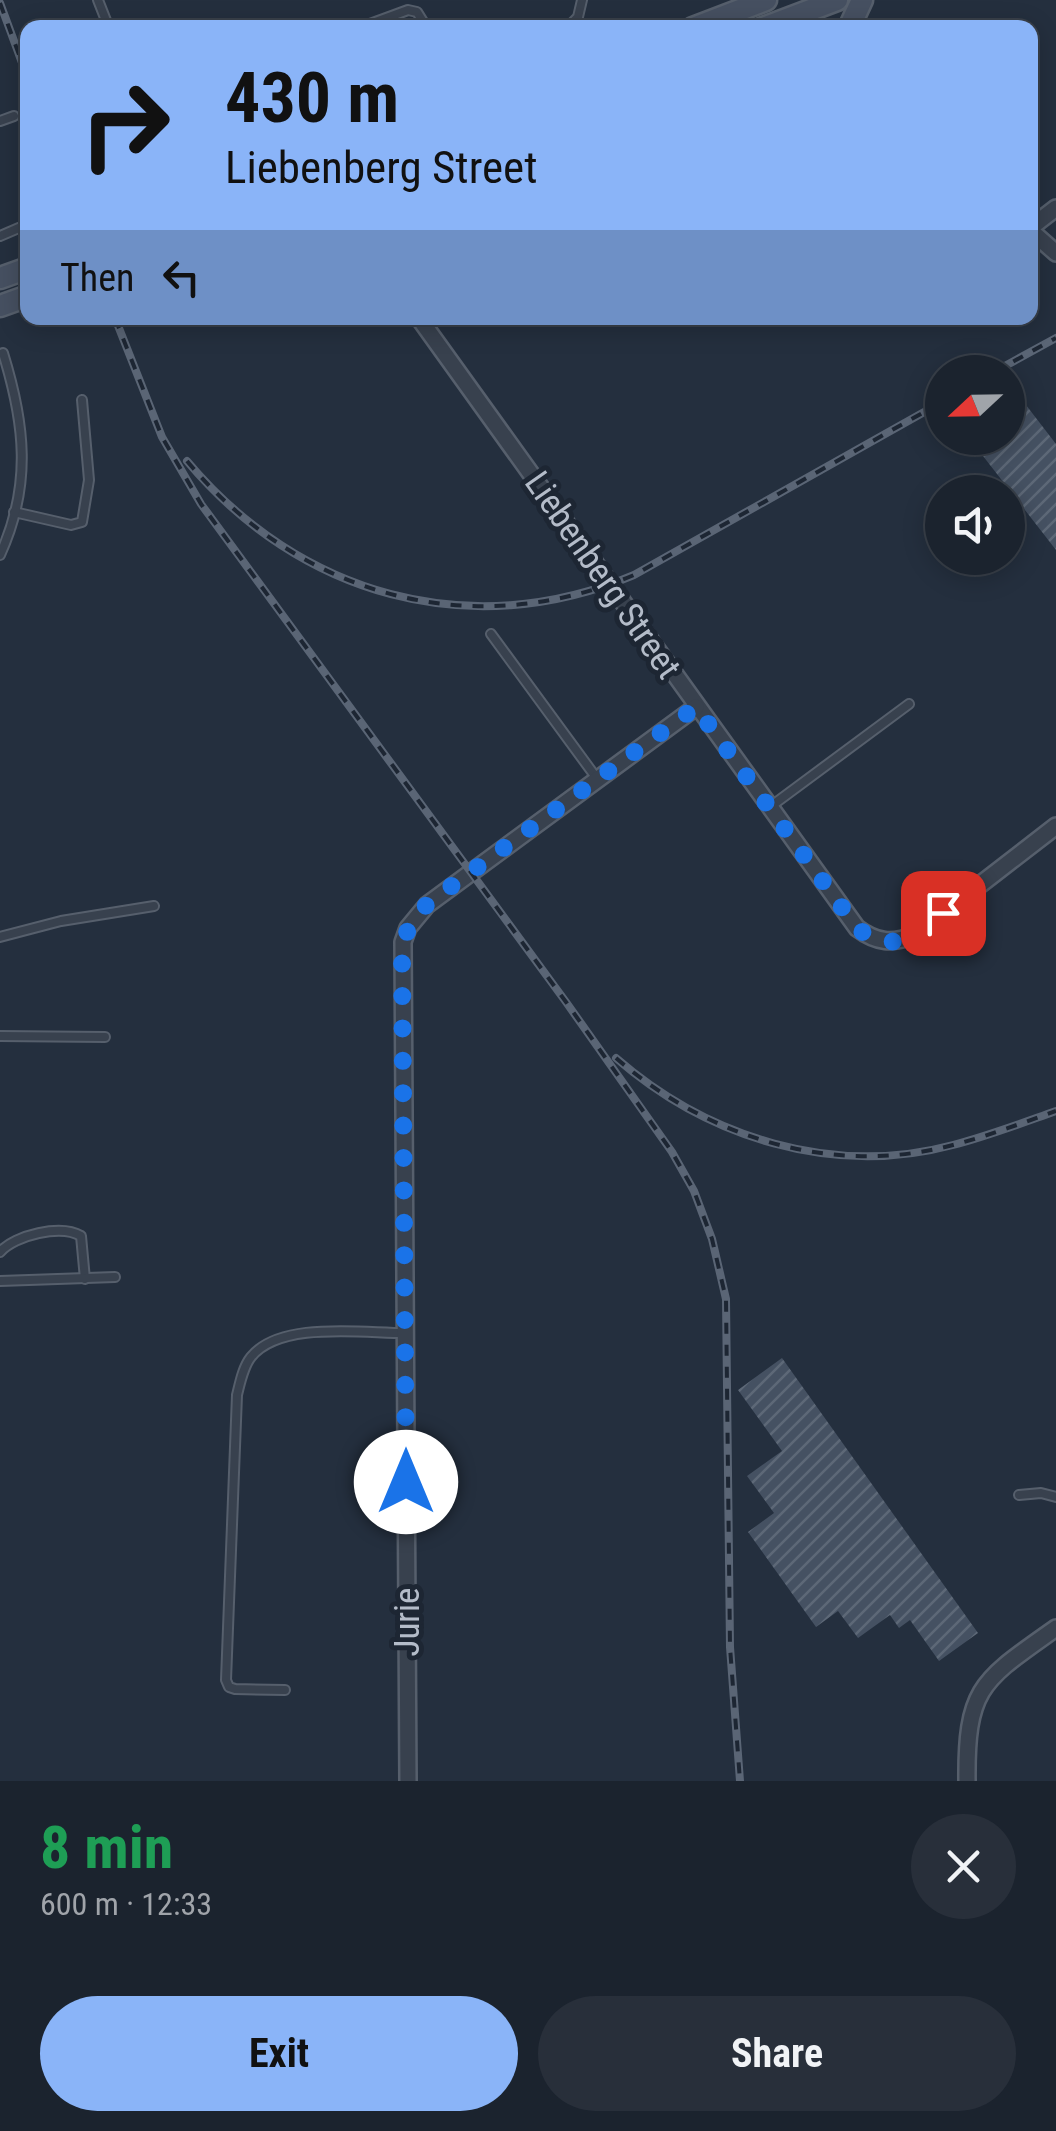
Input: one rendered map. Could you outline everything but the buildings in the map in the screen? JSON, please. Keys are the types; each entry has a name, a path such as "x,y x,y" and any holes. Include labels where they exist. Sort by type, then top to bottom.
{"main road":[{"path":"787,20 837,0"},
{"path":"714,20 763,1"}],"street":[{"name":"Liebenberg Street","path":"425,325 857,928 882,942 901,941 915,934 1056,826"},
{"name":"Jurie","path":"408,1781 402,955 408,928 427,904 696,707"},
{"path":"968,1781 968,1739 977,1698 998,1668 1056,1628"}],"lane":[{"path":"381,20 408,10 416,12 422,20"},
{"path":"0,120 14,116"},
{"path":"0,556 14,512 24,452 18,403 3,352"},
{"path":"14,512 71,525 82,522 90,480 82,400"},
{"path":"0,522 10,527"},
{"path":"491,634 598,780"},
{"path":"770,807 909,704"},
{"path":"0,937 62,921 154,906"},
{"path":"0,1036 105,1037"},
{"path":"0,1252 9,1242 26,1235 74,1231 81,1236 84,1246 85,1278"},
{"path":"0,1282 115,1278"},
{"path":"285,1690 236,1689 228,1687 226,1680 237,1395 248,1360 271,1339 305,1334 404,1333"},
{"path":"1018,1495 1040,1493 1056,1497"}],"railway":[{"path":"0,3 20,57"},
{"path":"118,325 162,437 201,504 566,1002 672,1152 694,1191 712,1239 726,1299 730,1647 740,1781"},
{"path":"1025,355 1056,338"},
{"path":"187,461 232,507 281,545 334,574 391,594 450,605 511,605 572,595 634,575 925,412"},
{"path":"616,1058 652,1086 731,1129 774,1144 818,1153 908,1154 953,1145 1056,1111"}],"route":[{"path":"406,1482 402,955 408,928 427,904 696,707 857,928 882,942 901,941 943,913"}]}
